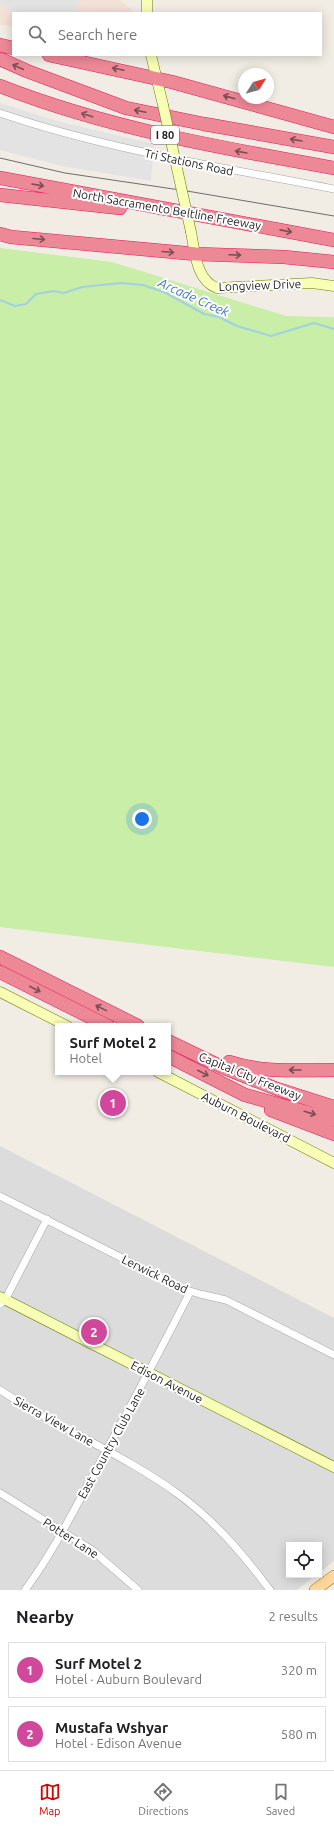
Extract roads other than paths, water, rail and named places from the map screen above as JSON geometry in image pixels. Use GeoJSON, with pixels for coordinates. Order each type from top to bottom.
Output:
{"type":"FeatureCollection","features":[{"type":"Feature","properties":{"kind":"highway"},"geometry":{"type":"LineString","coordinates":[[0,45],[12,48]]}},
{"type":"Feature","properties":{"kind":"highway"},"geometry":{"type":"LineString","coordinates":[[54,56],[156,78],[334,127]]}},
{"type":"Feature","properties":{"kind":"highway"},"geometry":{"type":"LineString","coordinates":[[0,58],[27,71],[126,108],[204,124],[334,147]]}},
{"type":"Feature","properties":{"kind":"highway","name":"I 80"},"geometry":{"type":"LineString","coordinates":[[0,86],[96,118],[200,144],[334,168]]}},
{"type":"Feature","properties":{"kind":"highway","name":"North Sacramento Beltline Freeway"},"geometry":{"type":"LineString","coordinates":[[0,178],[334,240]]}},
{"type":"Feature","properties":{"kind":"highway"},"geometry":{"type":"LineString","coordinates":[[0,195],[133,210],[151,206]]}},
{"type":"Feature","properties":{"kind":"highway"},"geometry":{"type":"LineString","coordinates":[[0,234],[19,238],[196,254],[284,257],[334,262]]}},
{"type":"Feature","properties":{"kind":"highway"},"geometry":{"type":"LineString","coordinates":[[0,958],[132,1023]]}},
{"type":"Feature","properties":{"kind":"highway"},"geometry":{"type":"LineString","coordinates":[[0,972],[102,1023]]}},
{"type":"Feature","properties":{"kind":"highway"},"geometry":{"type":"LineString","coordinates":[[171,1040],[248,1068],[277,1070],[334,1070]]}},
{"type":"Feature","properties":{"kind":"highway","name":"Capital City Freeway"},"geometry":{"type":"LineString","coordinates":[[171,1041],[222,1068],[277,1089],[334,1106]]}},
{"type":"Feature","properties":{"kind":"highway","name":"Capital City Freeway"},"geometry":{"type":"LineString","coordinates":[[171,1058],[246,1095],[334,1120]]}},
{"type":"Feature","properties":{"kind":"highway"},"geometry":{"type":"LineString","coordinates":[[246,1095],[271,1110],[334,1134]]}},
{"type":"Feature","properties":{"kind":"main road"},"geometry":{"type":"LineString","coordinates":[[315,1590],[334,1576]]}},
{"type":"Feature","properties":{"kind":"street"},"geometry":{"type":"LineString","coordinates":[[147,0],[147,12]]}},
{"type":"Feature","properties":{"kind":"street","name":"Longview Drive"},"geometry":{"type":"LineString","coordinates":[[151,56],[203,279],[211,286],[217,288],[312,283],[334,286]]}},
{"type":"Feature","properties":{"kind":"street","name":"Tri Stations Road"},"geometry":{"type":"LineString","coordinates":[[0,113],[82,138],[237,172],[334,189]]}},
{"type":"Feature","properties":{"kind":"street"},"geometry":{"type":"LineString","coordinates":[[0,992],[61,1023]]}},
{"type":"Feature","properties":{"kind":"street","name":"Auburn Boulevard"},"geometry":{"type":"LineString","coordinates":[[164,1075],[334,1163]]}},
{"type":"Feature","properties":{"kind":"street","name":"Lerwick Road"},"geometry":{"type":"LineString","coordinates":[[0,1196],[190,1292],[226,1300],[334,1355]]}},
{"type":"Feature","properties":{"kind":"street"},"geometry":{"type":"LineString","coordinates":[[2,1300],[46,1219]]}},
{"type":"Feature","properties":{"kind":"street","name":"East Country Club Lane"},"geometry":{"type":"LineString","coordinates":[[25,1590],[62,1531],[149,1373],[190,1292]]}},
{"type":"Feature","properties":{"kind":"street","name":"Edison Avenue"},"geometry":{"type":"LineString","coordinates":[[2,1300],[334,1467]]}},
{"type":"Feature","properties":{"kind":"street","name":"Sierra View Lane"},"geometry":{"type":"LineString","coordinates":[[0,1390],[162,1482],[198,1510],[244,1555],[270,1590]]}},
{"type":"Feature","properties":{"kind":"street","name":"Potter Lane"},"geometry":{"type":"LineString","coordinates":[[0,1493],[97,1554],[138,1590]]}},
{"type":"Feature","properties":{"kind":"waterway","name":"Arcade Creek"},"geometry":{"type":"LineString","coordinates":[[0,300],[15,306],[26,304],[36,294],[54,291],[64,293],[82,287],[121,283],[143,285],[166,293],[204,314],[219,317],[237,326],[271,336],[314,323],[334,329]]}},
{"type":"Feature","properties":{"kind":"tram line"},"geometry":{"type":"LineString","coordinates":[[0,158],[65,173],[187,191],[334,216]]}},
{"type":"Feature","properties":{"kind":"place","name":"Surf Motel 2"},"geometry":{"type":"Point","coordinates":[113,1103]}},
{"type":"Feature","properties":{"kind":"place","name":"Mustafa Wshyar"},"geometry":{"type":"Point","coordinates":[94,1332]}}]}
